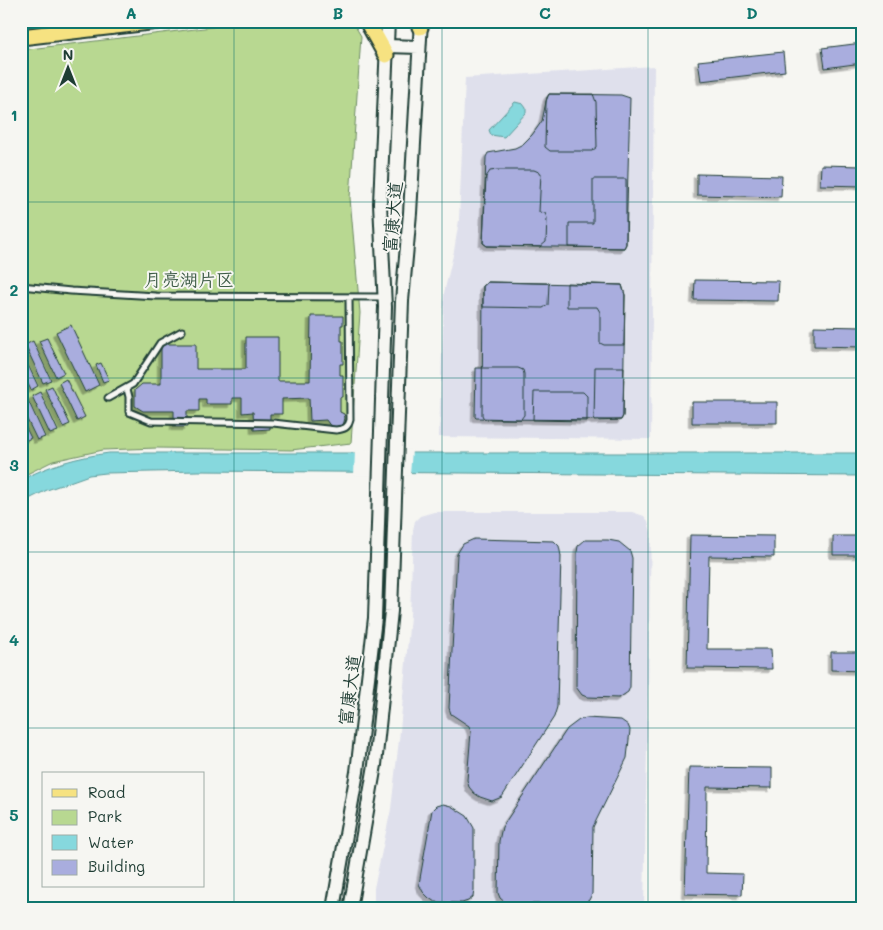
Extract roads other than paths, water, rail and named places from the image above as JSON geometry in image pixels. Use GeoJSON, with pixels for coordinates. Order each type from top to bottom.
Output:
{"type":"FeatureCollection","features":[{"type":"Feature","properties":{"kind":"main road"},"geometry":{"type":"LineString","coordinates":[[21,37],[158,21]]}},
{"type":"Feature","properties":{"kind":"main road"},"geometry":{"type":"LineString","coordinates":[[367,21],[386,50]]}},
{"type":"Feature","properties":{"kind":"street","name":"富康大道"},"geometry":{"type":"LineString","coordinates":[[334,909],[357,772],[375,618],[385,297],[380,202],[388,21]]}},
{"type":"Feature","properties":{"kind":"street","name":"富康大道"},"geometry":{"type":"LineString","coordinates":[[350,909],[375,765],[389,630],[402,301],[410,213],[421,23]]}},
{"type":"Feature","properties":{"kind":"street"},"geometry":{"type":"LineString","coordinates":[[386,50],[419,47]]}},
{"type":"Feature","properties":{"kind":"lane"},"geometry":{"type":"LineString","coordinates":[[21,286],[156,296],[385,297]]}},
{"type":"Feature","properties":{"kind":"lane"},"geometry":{"type":"LineString","coordinates":[[127,388],[129,412],[150,421],[273,423],[336,430],[343,429],[350,420],[349,297]]}},
{"type":"Feature","properties":{"kind":"lane"},"geometry":{"type":"LineString","coordinates":[[108,398],[127,388],[138,377],[160,343],[182,331]]}},
{"type":"Feature","properties":{"kind":"water"},"geometry":{"type":"Polygon","coordinates":[[[515,102],[523,104],[526,108],[526,113],[504,137],[491,135],[489,130],[515,102]]]}},
{"type":"Feature","properties":{"kind":"water"},"geometry":{"type":"Polygon","coordinates":[[[109,453],[862,453],[862,476],[198,471],[106,473],[89,475],[47,490],[21,503],[21,480],[64,462],[109,453]]]}},
{"type":"Feature","properties":{"kind":"park label","name":"月亮湖片区"},"geometry":{"type":"Point","coordinates":[189,279]}}]}
